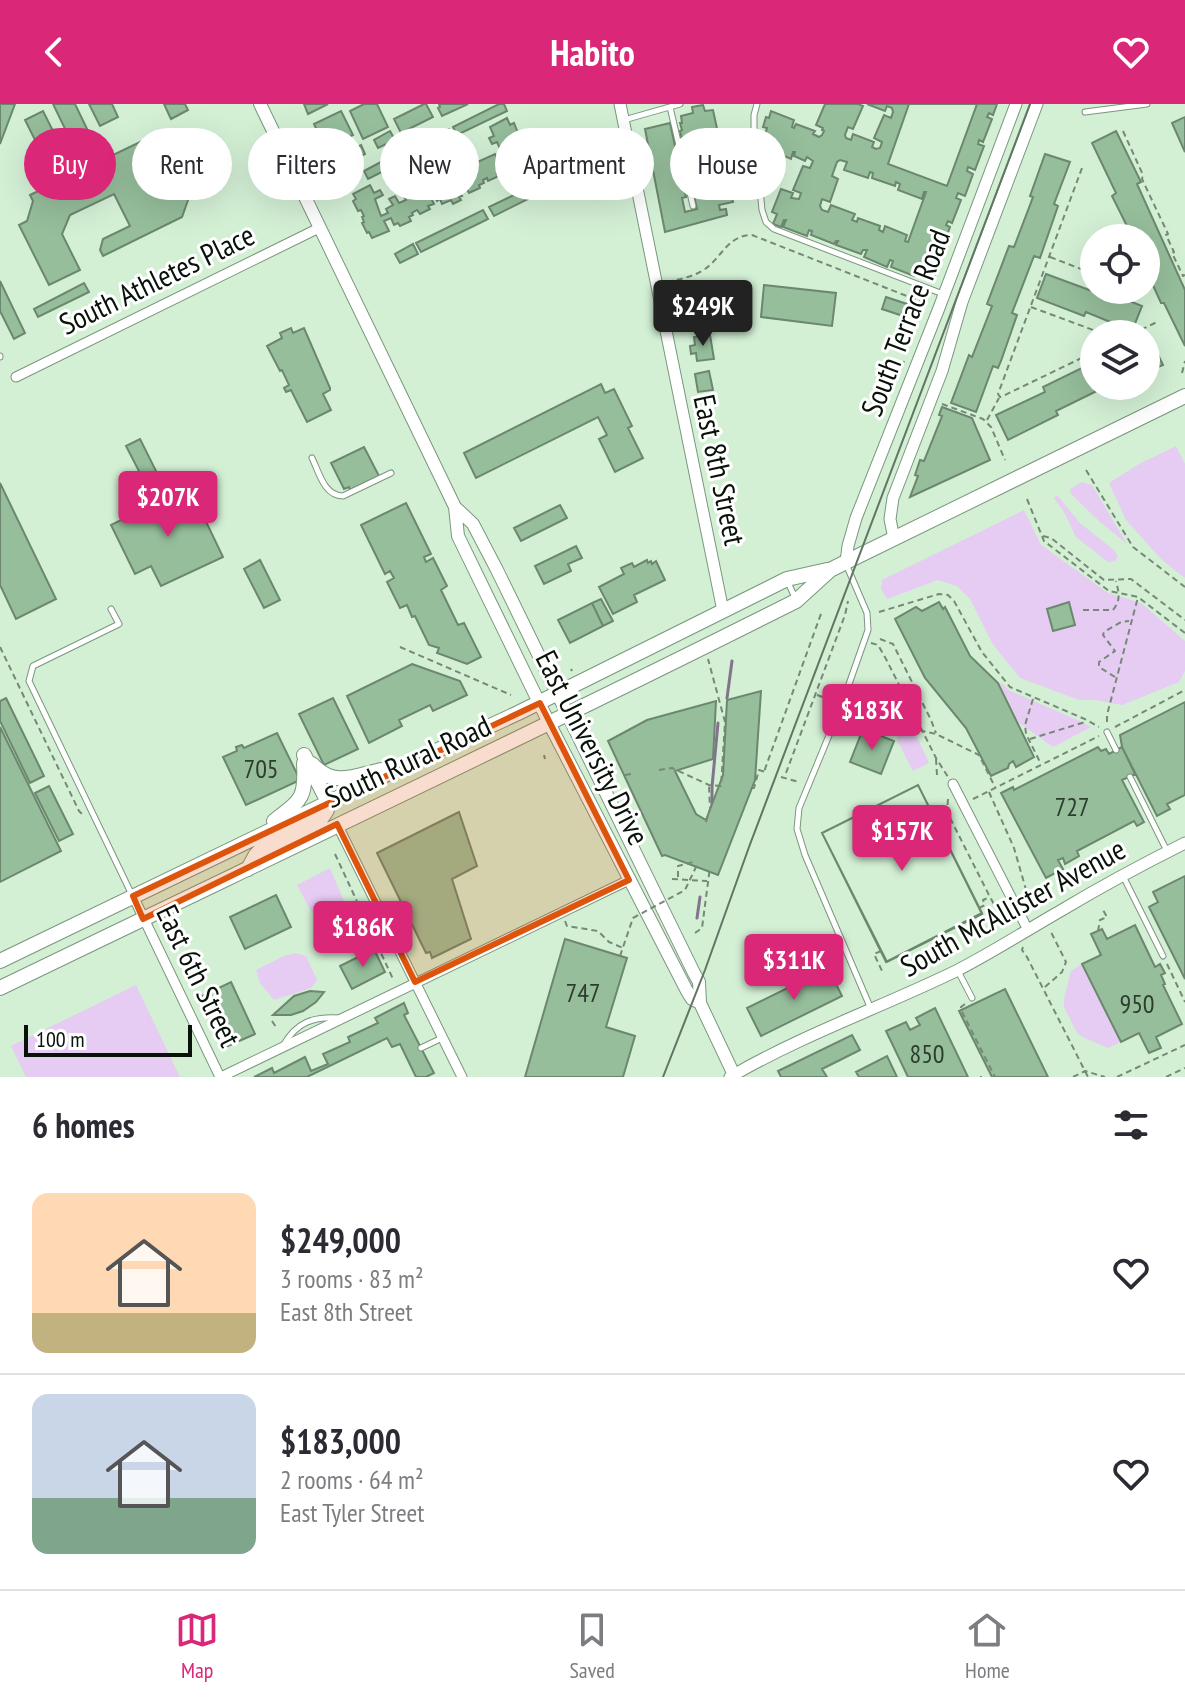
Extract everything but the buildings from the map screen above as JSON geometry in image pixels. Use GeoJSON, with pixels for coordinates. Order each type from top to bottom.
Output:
{"type":"FeatureCollection","features":[{"type":"Feature","properties":{"kind":"main road","name":"East University Drive"},"geometry":{"type":"LineString","coordinates":[[260,104],[455,507],[458,536],[549,723],[692,999],[700,1003]]}},
{"type":"Feature","properties":{"kind":"main road","name":"South Rural Road"},"geometry":{"type":"LineString","coordinates":[[0,961],[540,703],[787,579],[830,570],[1185,396]]}},
{"type":"Feature","properties":{"kind":"main road","name":"East University Drive"},"geometry":{"type":"LineString","coordinates":[[455,507],[473,524],[559,693],[699,982],[700,1003],[733,1076]]}},
{"type":"Feature","properties":{"kind":"main road","name":"South Rural Road"},"geometry":{"type":"LineString","coordinates":[[0,988],[796,601],[830,570]]}},
{"type":"Feature","properties":{"kind":"main road"},"geometry":{"type":"LineString","coordinates":[[304,755],[325,775],[337,779],[412,762]]}},
{"type":"Feature","properties":{"kind":"main road"},"geometry":{"type":"LineString","coordinates":[[247,869],[263,847],[321,819],[327,810],[328,802],[304,755]]}},
{"type":"Feature","properties":{"kind":"main road"},"geometry":{"type":"LineString","coordinates":[[257,836],[302,796],[304,755]]}},
{"type":"Feature","properties":{"kind":"street","name":"East 8th Street"},"geometry":{"type":"LineString","coordinates":[[620,104],[723,611]]}},
{"type":"Feature","properties":{"kind":"street","name":"South Terrace Road"},"geometry":{"type":"LineString","coordinates":[[846,562],[856,518],[1016,104]]}},
{"type":"Feature","properties":{"kind":"street","name":"South Terrace Road"},"geometry":{"type":"LineString","coordinates":[[894,539],[890,519],[893,498],[947,359],[962,302],[1037,104]]}},
{"type":"Feature","properties":{"kind":"street","name":"South Athletes Place"},"geometry":{"type":"LineString","coordinates":[[16,377],[319,228]]}},
{"type":"Feature","properties":{"kind":"street"},"geometry":{"type":"LineString","coordinates":[[953,784],[1028,930]]}},
{"type":"Feature","properties":{"kind":"street"},"geometry":{"type":"LineString","coordinates":[[337,824],[462,1077]]}},
{"type":"Feature","properties":{"kind":"street","name":"South McAllister Avenue"},"geometry":{"type":"LineString","coordinates":[[733,1076],[827,1029],[958,970],[1185,843]]}},
{"type":"Feature","properties":{"kind":"street"},"geometry":{"type":"LineString","coordinates":[[221,1077],[629,880]]}},
{"type":"Feature","properties":{"kind":"street","name":"East 6th Street"},"geometry":{"type":"LineString","coordinates":[[133,896],[221,1077]]}},
{"type":"Feature","properties":{"kind":"lane"},"geometry":{"type":"LineString","coordinates":[[623,120],[680,104]]}},
{"type":"Feature","properties":{"kind":"lane"},"geometry":{"type":"LineString","coordinates":[[757,104],[754,127],[761,203],[766,222],[774,229],[944,294]]}},
{"type":"Feature","properties":{"kind":"lane"},"geometry":{"type":"LineString","coordinates":[[1085,112],[1147,104]]}},
{"type":"Feature","properties":{"kind":"lane"},"geometry":{"type":"LineString","coordinates":[[670,107],[693,206]]}},
{"type":"Feature","properties":{"kind":"lane"},"geometry":{"type":"LineString","coordinates":[[312,458],[328,491],[335,496],[343,496],[391,473]]}},
{"type":"Feature","properties":{"kind":"lane"},"geometry":{"type":"LineString","coordinates":[[846,562],[867,613],[866,641],[807,784],[797,829],[805,855],[871,1010]]}},
{"type":"Feature","properties":{"kind":"lane"},"geometry":{"type":"LineString","coordinates":[[787,579],[796,601]]}},
{"type":"Feature","properties":{"kind":"lane"},"geometry":{"type":"LineString","coordinates":[[111,609],[119,624],[33,666],[29,681],[133,896]]}},
{"type":"Feature","properties":{"kind":"lane"},"geometry":{"type":"LineString","coordinates":[[1107,732],[1116,750]]}},
{"type":"Feature","properties":{"kind":"lane"},"geometry":{"type":"LineString","coordinates":[[1130,777],[1167,852]]}},
{"type":"Feature","properties":{"kind":"lane"},"geometry":{"type":"LineString","coordinates":[[1123,875],[1163,956]]}},
{"type":"Feature","properties":{"kind":"lane"},"geometry":{"type":"LineString","coordinates":[[958,970],[972,998]]}},
{"type":"Feature","properties":{"kind":"lane"},"geometry":{"type":"LineString","coordinates":[[421,1048],[443,1038]]}},
{"type":"Feature","properties":{"kind":"path"},"geometry":{"type":"LineString","coordinates":[[1123,131],[1168,234],[1172,253],[1185,275]]}},
{"type":"Feature","properties":{"kind":"path"},"geometry":{"type":"LineString","coordinates":[[1000,397],[998,394],[1082,168]]}},
{"type":"Feature","properties":{"kind":"path"},"geometry":{"type":"LineString","coordinates":[[666,282],[691,277],[716,259],[736,238],[752,235],[939,308]]}},
{"type":"Feature","properties":{"kind":"path"},"geometry":{"type":"LineString","coordinates":[[1049,257],[1080,269]]}},
{"type":"Feature","properties":{"kind":"path"},"geometry":{"type":"LineString","coordinates":[[1031,307],[1080,325]]}},
{"type":"Feature","properties":{"kind":"path"},"geometry":{"type":"LineString","coordinates":[[987,422],[1000,397],[1080,359]]}},
{"type":"Feature","properties":{"kind":"path"},"geometry":{"type":"LineString","coordinates":[[902,366],[904,361]]}},
{"type":"Feature","properties":{"kind":"path"},"geometry":{"type":"LineString","coordinates":[[1182,373],[1185,361]]}},
{"type":"Feature","properties":{"kind":"path"},"geometry":{"type":"LineString","coordinates":[[940,404],[987,422],[1005,460]]}},
{"type":"Feature","properties":{"kind":"path"},"geometry":{"type":"LineString","coordinates":[[1086,470],[1133,547],[1185,587]]}},
{"type":"Feature","properties":{"kind":"path"},"geometry":{"type":"LineString","coordinates":[[1027,499],[1044,541],[1109,591],[1138,597],[1185,633]]}},
{"type":"Feature","properties":{"kind":"path"},"geometry":{"type":"LineString","coordinates":[[1043,536],[1051,538],[1104,580],[1131,579],[1185,620]]}},
{"type":"Feature","properties":{"kind":"path"},"geometry":{"type":"LineString","coordinates":[[1083,610],[1113,610],[1118,604],[1119,594],[1116,580]]}},
{"type":"Feature","properties":{"kind":"path"},"geometry":{"type":"LineString","coordinates":[[879,612],[939,594],[948,595],[982,652],[1010,687],[1087,720],[1107,732]]}},
{"type":"Feature","properties":{"kind":"path"},"geometry":{"type":"LineString","coordinates":[[1107,732],[1107,715],[1138,597]]}},
{"type":"Feature","properties":{"kind":"path"},"geometry":{"type":"LineString","coordinates":[[786,773],[848,601]]}},
{"type":"Feature","properties":{"kind":"path"},"geometry":{"type":"LineString","coordinates":[[752,788],[759,770],[766,772],[822,611]]}},
{"type":"Feature","properties":{"kind":"path"},"geometry":{"type":"LineString","coordinates":[[1122,654],[1115,651],[1103,635],[1121,622],[1130,621]]}},
{"type":"Feature","properties":{"kind":"path"},"geometry":{"type":"LineString","coordinates":[[880,639],[893,644],[936,734]]}},
{"type":"Feature","properties":{"kind":"path"},"geometry":{"type":"LineString","coordinates":[[866,641],[878,645],[936,758],[953,784]]}},
{"type":"Feature","properties":{"kind":"path"},"geometry":{"type":"LineString","coordinates":[[0,647],[79,811],[88,821]]}},
{"type":"Feature","properties":{"kind":"path"},"geometry":{"type":"LineString","coordinates":[[400,647],[511,695]]}},
{"type":"Feature","properties":{"kind":"path"},"geometry":{"type":"LineString","coordinates":[[1115,651],[1099,662],[1099,667],[1116,677]]}},
{"type":"Feature","properties":{"kind":"path"},"geometry":{"type":"LineString","coordinates":[[659,770],[672,768],[709,785],[721,786],[725,722],[708,659]]}},
{"type":"Feature","properties":{"kind":"path"},"geometry":{"type":"LineString","coordinates":[[973,799],[1185,690]]}},
{"type":"Feature","properties":{"kind":"path"},"geometry":{"type":"LineString","coordinates":[[816,695],[831,700]]}},
{"type":"Feature","properties":{"kind":"path"},"geometry":{"type":"LineString","coordinates":[[1033,697],[1025,725],[1041,765]]}},
{"type":"Feature","properties":{"kind":"path"},"geometry":{"type":"LineString","coordinates":[[853,709],[900,726],[936,734],[979,755],[995,788]]}},
{"type":"Feature","properties":{"kind":"path"},"geometry":{"type":"LineString","coordinates":[[1029,739],[1087,720]]}},
{"type":"Feature","properties":{"kind":"path"},"geometry":{"type":"LineString","coordinates":[[936,758],[937,775]]}},
{"type":"Feature","properties":{"kind":"path"},"geometry":{"type":"LineString","coordinates":[[625,775],[631,774]]}},
{"type":"Feature","properties":{"kind":"path"},"geometry":{"type":"LineString","coordinates":[[781,777],[799,782]]}},
{"type":"Feature","properties":{"kind":"path"},"geometry":{"type":"LineString","coordinates":[[706,822],[710,809],[709,785]]}},
{"type":"Feature","properties":{"kind":"path"},"geometry":{"type":"LineString","coordinates":[[989,791],[1014,848],[1031,907]]}},
{"type":"Feature","properties":{"kind":"path"},"geometry":{"type":"LineString","coordinates":[[948,799],[947,812],[990,897],[1007,922]]}},
{"type":"Feature","properties":{"kind":"path"},"geometry":{"type":"LineString","coordinates":[[947,812],[955,808]]}},
{"type":"Feature","properties":{"kind":"path"},"geometry":{"type":"LineString","coordinates":[[335,854],[393,979]]}},
{"type":"Feature","properties":{"kind":"path"},"geometry":{"type":"LineString","coordinates":[[678,879],[678,866],[693,862]]}},
{"type":"Feature","properties":{"kind":"path"},"geometry":{"type":"LineString","coordinates":[[620,956],[633,918],[685,890],[696,867]]}},
{"type":"Feature","properties":{"kind":"path"},"geometry":{"type":"LineString","coordinates":[[695,933],[702,928],[710,867]]}},
{"type":"Feature","properties":{"kind":"path"},"geometry":{"type":"LineString","coordinates":[[672,879],[708,881]]}},
{"type":"Feature","properties":{"kind":"path"},"geometry":{"type":"LineString","coordinates":[[979,908],[985,905],[983,900],[990,897]]}},
{"type":"Feature","properties":{"kind":"path"},"geometry":{"type":"LineString","coordinates":[[1098,931],[1100,920],[1107,917],[1103,910]]}},
{"type":"Feature","properties":{"kind":"path"},"geometry":{"type":"LineString","coordinates":[[564,920],[567,926],[598,931],[609,942],[623,948]]}},
{"type":"Feature","properties":{"kind":"path"},"geometry":{"type":"LineString","coordinates":[[1043,988],[1062,972],[1066,962],[1051,932]]}},
{"type":"Feature","properties":{"kind":"path"},"geometry":{"type":"LineString","coordinates":[[171,945],[179,942]]}},
{"type":"Feature","properties":{"kind":"path"},"geometry":{"type":"LineString","coordinates":[[1022,950],[1088,1077]]}},
{"type":"Feature","properties":{"kind":"path"},"geometry":{"type":"LineString","coordinates":[[881,951],[874,954],[883,973]]}},
{"type":"Feature","properties":{"kind":"path"},"geometry":{"type":"LineString","coordinates":[[1163,956],[1185,1002]]}},
{"type":"Feature","properties":{"kind":"path"},"geometry":{"type":"LineString","coordinates":[[972,998],[961,1010],[995,1077]]}},
{"type":"Feature","properties":{"kind":"path"},"geometry":{"type":"LineString","coordinates":[[272,1021],[276,1027]]}},
{"type":"Feature","properties":{"kind":"path"},"geometry":{"type":"LineString","coordinates":[[1117,1077],[1185,1045]]}},
{"type":"Feature","properties":{"kind":"path"},"geometry":{"type":"LineString","coordinates":[[1166,1077],[1185,1068]]}},
{"type":"Feature","properties":{"kind":"path"},"geometry":{"type":"LineString","coordinates":[[1073,1077],[1085,1071],[1105,1077]]}},
{"type":"Feature","properties":{"kind":"highlighted area"},"geometry":{"type":"Polygon","coordinates":[[[540,703],[629,880],[415,982],[337,824],[143,919],[133,896],[540,703]]]}},
{"type":"Feature","properties":{"kind":"shaded area"},"geometry":{"type":"Polygon","coordinates":[[[1176,446],[1185,464],[1185,578],[1162,560],[1126,520],[1109,483],[1176,446]]]}},
{"type":"Feature","properties":{"kind":"shaded area"},"geometry":{"type":"Polygon","coordinates":[[[1082,482],[1092,485],[1127,544],[1071,494],[1070,489],[1082,482]]]}},
{"type":"Feature","properties":{"kind":"shaded area"},"geometry":{"type":"Polygon","coordinates":[[[1057,495],[1080,523],[1115,551],[1118,557],[1115,561],[1108,562],[1076,537],[1054,498],[1057,495]]]}},
{"type":"Feature","properties":{"kind":"shaded area"},"geometry":{"type":"Polygon","coordinates":[[[1024,510],[1041,545],[1108,593],[1141,603],[1185,641],[1185,671],[1179,682],[1122,705],[1079,700],[1020,678],[992,643],[970,599],[957,586],[938,580],[887,599],[881,589],[882,580],[1024,510]]]}},
{"type":"Feature","properties":{"kind":"shaded area"},"geometry":{"type":"Polygon","coordinates":[[[1002,683],[1010,691],[1091,727],[1053,747],[1019,723],[1002,683]]]}},
{"type":"Feature","properties":{"kind":"shaded area"},"geometry":{"type":"Polygon","coordinates":[[[897,730],[917,737],[929,763],[913,771],[897,740],[897,730]]]}},
{"type":"Feature","properties":{"kind":"shaded area"},"geometry":{"type":"Polygon","coordinates":[[[330,868],[358,934],[335,946],[297,885],[330,868]]]}},
{"type":"Feature","properties":{"kind":"shaded area"},"geometry":{"type":"Polygon","coordinates":[[[295,953],[306,956],[317,980],[311,988],[274,1000],[260,983],[256,970],[295,953]]]}},
{"type":"Feature","properties":{"kind":"shaded area"},"geometry":{"type":"Polygon","coordinates":[[[1082,964],[1121,1042],[1108,1048],[1077,1033],[1064,1007],[1071,971],[1082,964]]]}},
{"type":"Feature","properties":{"kind":"shaded area"},"geometry":{"type":"Polygon","coordinates":[[[136,985],[180,1077],[26,1077],[11,1046],[136,985]]]}},
{"type":"Feature","properties":{"kind":"waterway"},"geometry":{"type":"LineString","coordinates":[[727,698],[732,661]]}},
{"type":"Feature","properties":{"kind":"waterway"},"geometry":{"type":"LineString","coordinates":[[712,807],[718,723]]}},
{"type":"Feature","properties":{"kind":"waterway"},"geometry":{"type":"LineString","coordinates":[[697,918],[700,897]]}},
{"type":"Feature","properties":{"kind":"tram line"},"geometry":{"type":"LineString","coordinates":[[663,1077],[1030,104]]}}]}
